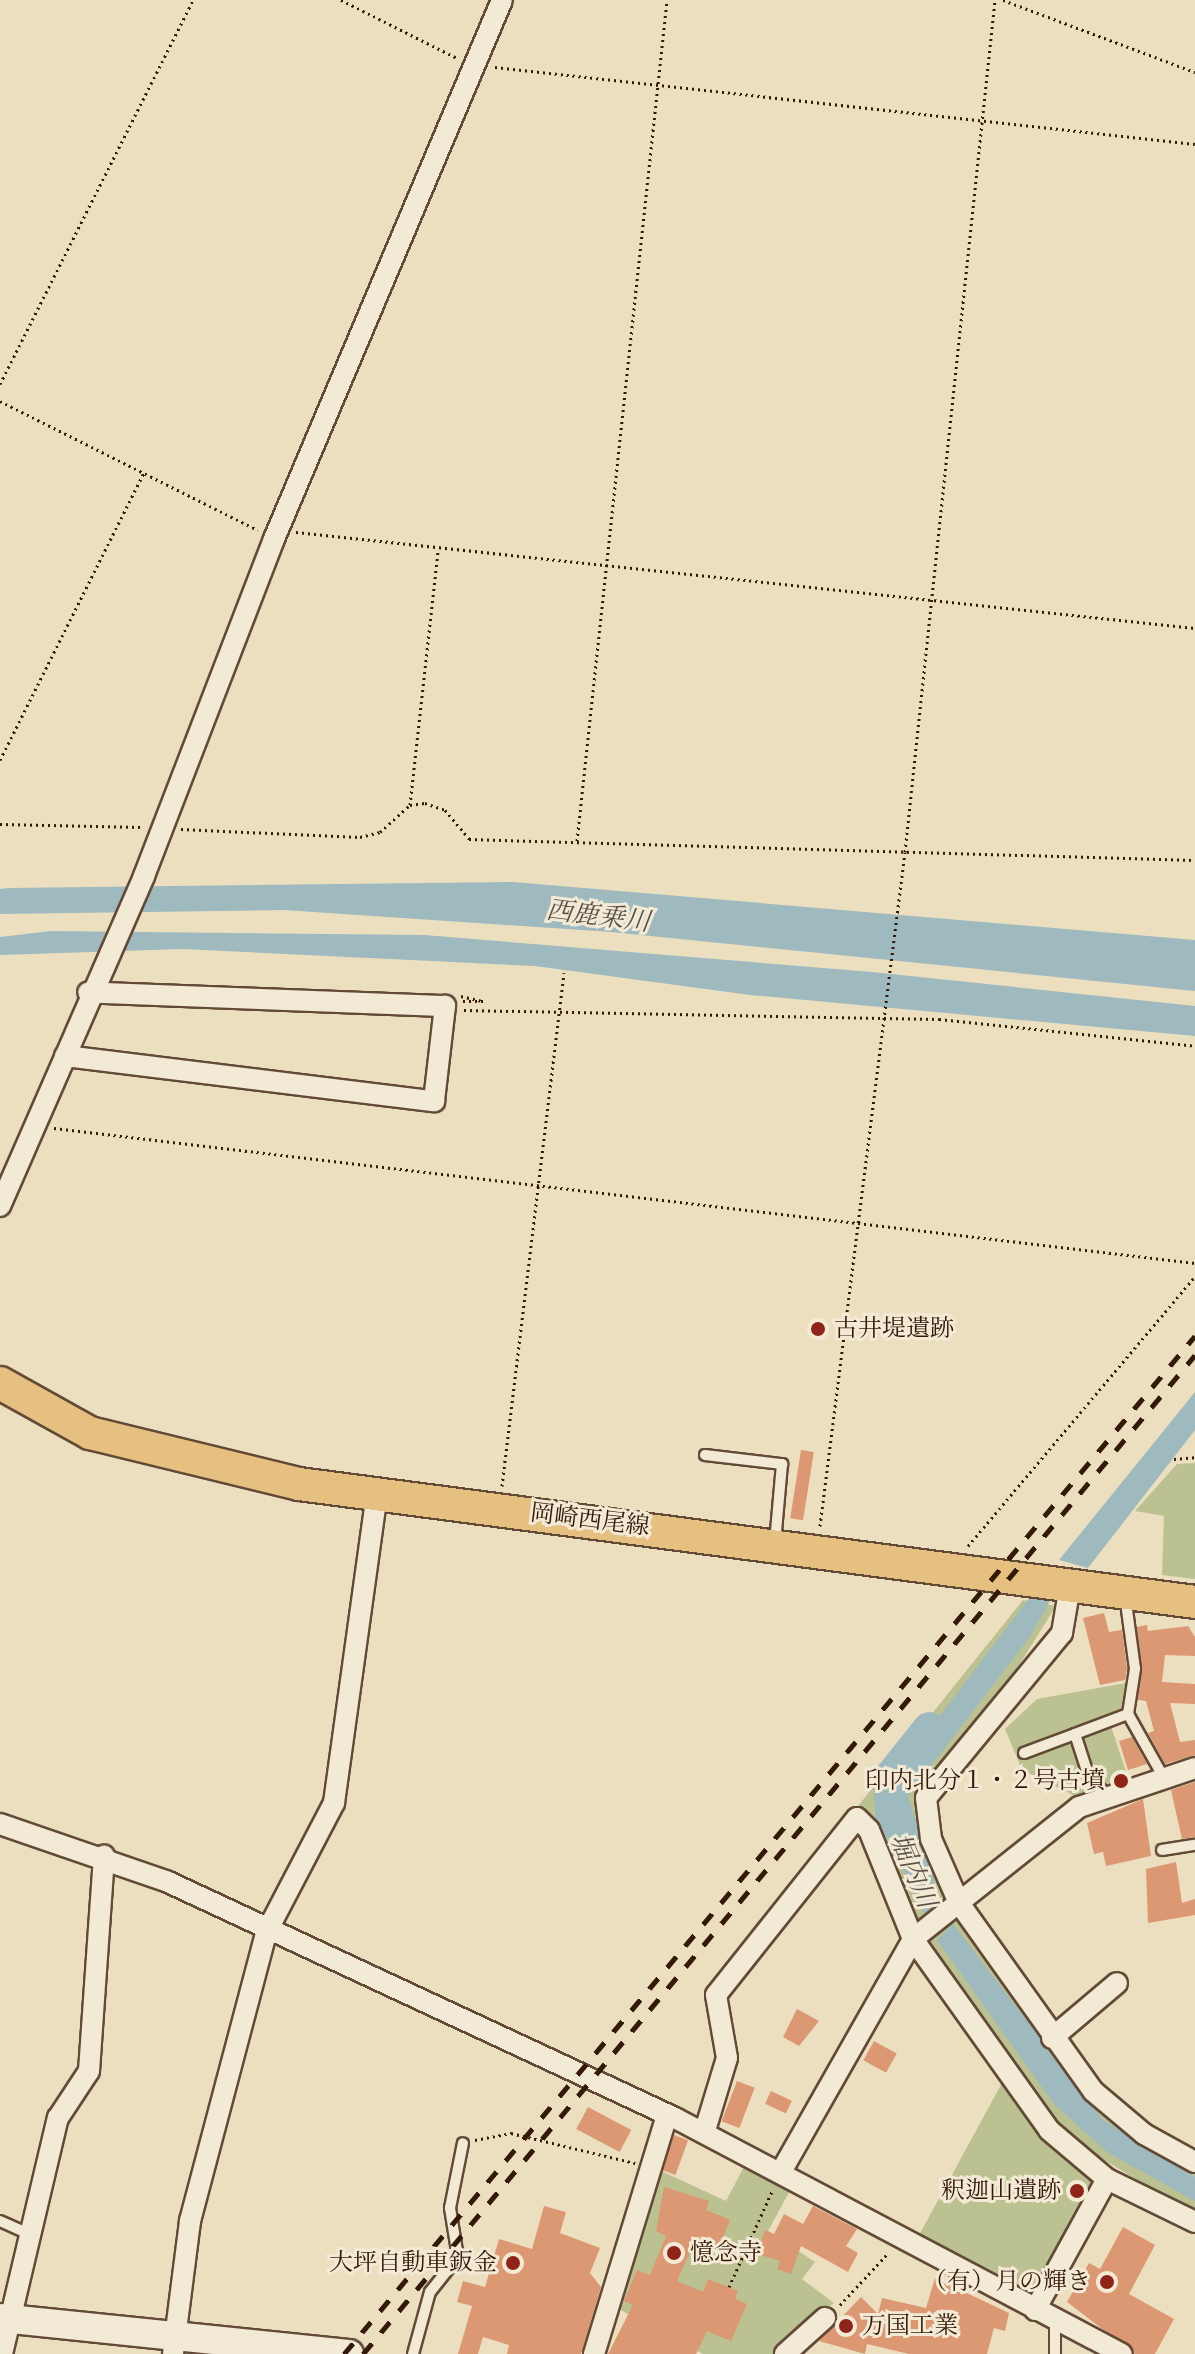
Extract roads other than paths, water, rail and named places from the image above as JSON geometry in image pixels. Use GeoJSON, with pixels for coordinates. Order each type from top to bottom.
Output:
{"type":"FeatureCollection","features":[{"type":"Feature","properties":{"kind":"main road","name":"岡崎西尾線"},"geometry":{"type":"LineString","coordinates":[[0,1383],[90,1433],[299,1484],[817,1549],[948,1570],[1195,1602]]}},
{"type":"Feature","properties":{"kind":"main road"},"geometry":{"type":"LineString","coordinates":[[2,2319],[174,2344],[349,2354]]}},
{"type":"Feature","properties":{"kind":"street"},"geometry":{"type":"LineString","coordinates":[[0,1206],[65,1056],[88,992],[144,876],[160,828],[277,534],[472,65],[502,0]]}},
{"type":"Feature","properties":{"kind":"street"},"geometry":{"type":"LineString","coordinates":[[65,1056],[434,1101],[452,1008],[88,992]]}},
{"type":"Feature","properties":{"kind":"street"},"geometry":{"type":"LineString","coordinates":[[174,2344],[190,2221],[266,1933],[334,1803],[377,1492]]}},
{"type":"Feature","properties":{"kind":"street"},"geometry":{"type":"LineString","coordinates":[[1055,1584],[1062,1633],[926,1798],[931,1839],[959,1903],[1052,2038],[1093,2091],[1144,2134],[1195,2162]]}},
{"type":"Feature","properties":{"kind":"street"},"geometry":{"type":"LineString","coordinates":[[782,2170],[913,1939],[1079,1807],[1110,1800],[1195,1768]]}},
{"type":"Feature","properties":{"kind":"street"},"geometry":{"type":"LineString","coordinates":[[706,2127],[727,2058],[716,1995],[857,1818],[869,1830],[913,1939],[1010,2082],[1049,2130],[1107,2179],[1195,2222]]}},
{"type":"Feature","properties":{"kind":"street"},"geometry":{"type":"LineString","coordinates":[[0,1824],[104,1856],[667,2115],[782,2170],[1035,2310],[1122,2354]]}},
{"type":"Feature","properties":{"kind":"street"},"geometry":{"type":"LineString","coordinates":[[2,2354],[2,2319],[31,2235],[58,2118],[89,2071],[104,1856]]}},
{"type":"Feature","properties":{"kind":"street"},"geometry":{"type":"LineString","coordinates":[[1052,2038],[1117,1983]]}},
{"type":"Feature","properties":{"kind":"street"},"geometry":{"type":"LineString","coordinates":[[594,2354],[667,2115]]}},
{"type":"Feature","properties":{"kind":"street"},"geometry":{"type":"LineString","coordinates":[[1035,2310],[1107,2179]]}},
{"type":"Feature","properties":{"kind":"street"},"geometry":{"type":"LineString","coordinates":[[785,2354],[825,2318]]}},
{"type":"Feature","properties":{"kind":"lane"},"geometry":{"type":"LineString","coordinates":[[705,1455],[782,1464],[775,1544]]}},
{"type":"Feature","properties":{"kind":"lane"},"geometry":{"type":"LineString","coordinates":[[1126,1593],[1135,1669],[1128,1714],[1165,1780]]}},
{"type":"Feature","properties":{"kind":"lane"},"geometry":{"type":"LineString","coordinates":[[1024,1753],[1128,1714]]}},
{"type":"Feature","properties":{"kind":"lane"},"geometry":{"type":"LineString","coordinates":[[1075,1734],[1088,1774],[1110,1800]]}},
{"type":"Feature","properties":{"kind":"lane"},"geometry":{"type":"LineString","coordinates":[[1162,1850],[1195,1845]]}},
{"type":"Feature","properties":{"kind":"lane"},"geometry":{"type":"LineString","coordinates":[[413,2354],[430,2292],[458,2257],[450,2208],[463,2143]]}},
{"type":"Feature","properties":{"kind":"lane"},"geometry":{"type":"LineString","coordinates":[[0,2221],[31,2235]]}},
{"type":"Feature","properties":{"kind":"lane"},"geometry":{"type":"LineString","coordinates":[[1055,2320],[1055,2354]]}},
{"type":"Feature","properties":{"kind":"water","name":"西鹿乗川"},"geometry":{"type":"Polygon","coordinates":[[[513,882],[1195,940],[1195,991],[611,932],[284,910],[0,914],[0,889],[9,888],[513,882]]]}},
{"type":"Feature","properties":{"kind":"water"},"geometry":{"type":"Polygon","coordinates":[[[51,931],[424,935],[872,972],[1195,1006],[1195,1036],[750,995],[535,966],[182,949],[0,955],[0,937],[51,931]]]}},
{"type":"Feature","properties":{"kind":"water"},"geometry":{"type":"Polygon","coordinates":[[[1195,1392],[1195,1430],[1088,1568],[1059,1560],[1195,1392]]]}},
{"type":"Feature","properties":{"kind":"water"},"geometry":{"type":"Polygon","coordinates":[[[1030,1597],[1050,1601],[1029,1638],[908,1796],[942,1906],[927,1918],[890,1844],[884,1790],[1030,1597]]]}},
{"type":"Feature","properties":{"kind":"water"},"geometry":{"type":"Polygon","coordinates":[[[953,1924],[1103,2120],[1195,2177],[1195,2201],[1107,2152],[1054,2104],[937,1940],[953,1924]]]}},
{"type":"Feature","properties":{"kind":"waterway","name":"堀内川"},"geometry":{"type":"LineString","coordinates":[[892,1823],[889,1778],[929,1728]]}},
{"type":"Feature","properties":{"kind":"railway"},"geometry":{"type":"LineString","coordinates":[[344,2354],[1195,1336]]}},
{"type":"Feature","properties":{"kind":"railway"},"geometry":{"type":"LineString","coordinates":[[363,2354],[1195,1355]]}},
{"type":"Feature","properties":{"kind":"place","name":"古井堤遺跡"},"geometry":{"type":"Point","coordinates":[818,1329]}},
{"type":"Feature","properties":{"kind":"place","name":"印内北分１・２号古墳"},"geometry":{"type":"Point","coordinates":[1121,1781]}},
{"type":"Feature","properties":{"kind":"place","name":"釈迦山遺跡"},"geometry":{"type":"Point","coordinates":[1077,2191]}},
{"type":"Feature","properties":{"kind":"place","name":"憶念寺"},"geometry":{"type":"Point","coordinates":[674,2253]}},
{"type":"Feature","properties":{"kind":"place","name":"大坪自動車鈑金"},"geometry":{"type":"Point","coordinates":[513,2263]}},
{"type":"Feature","properties":{"kind":"place","name":"（有）月の輝き"},"geometry":{"type":"Point","coordinates":[1107,2282]}},
{"type":"Feature","properties":{"kind":"place","name":"万国工業"},"geometry":{"type":"Point","coordinates":[846,2326]}}]}
